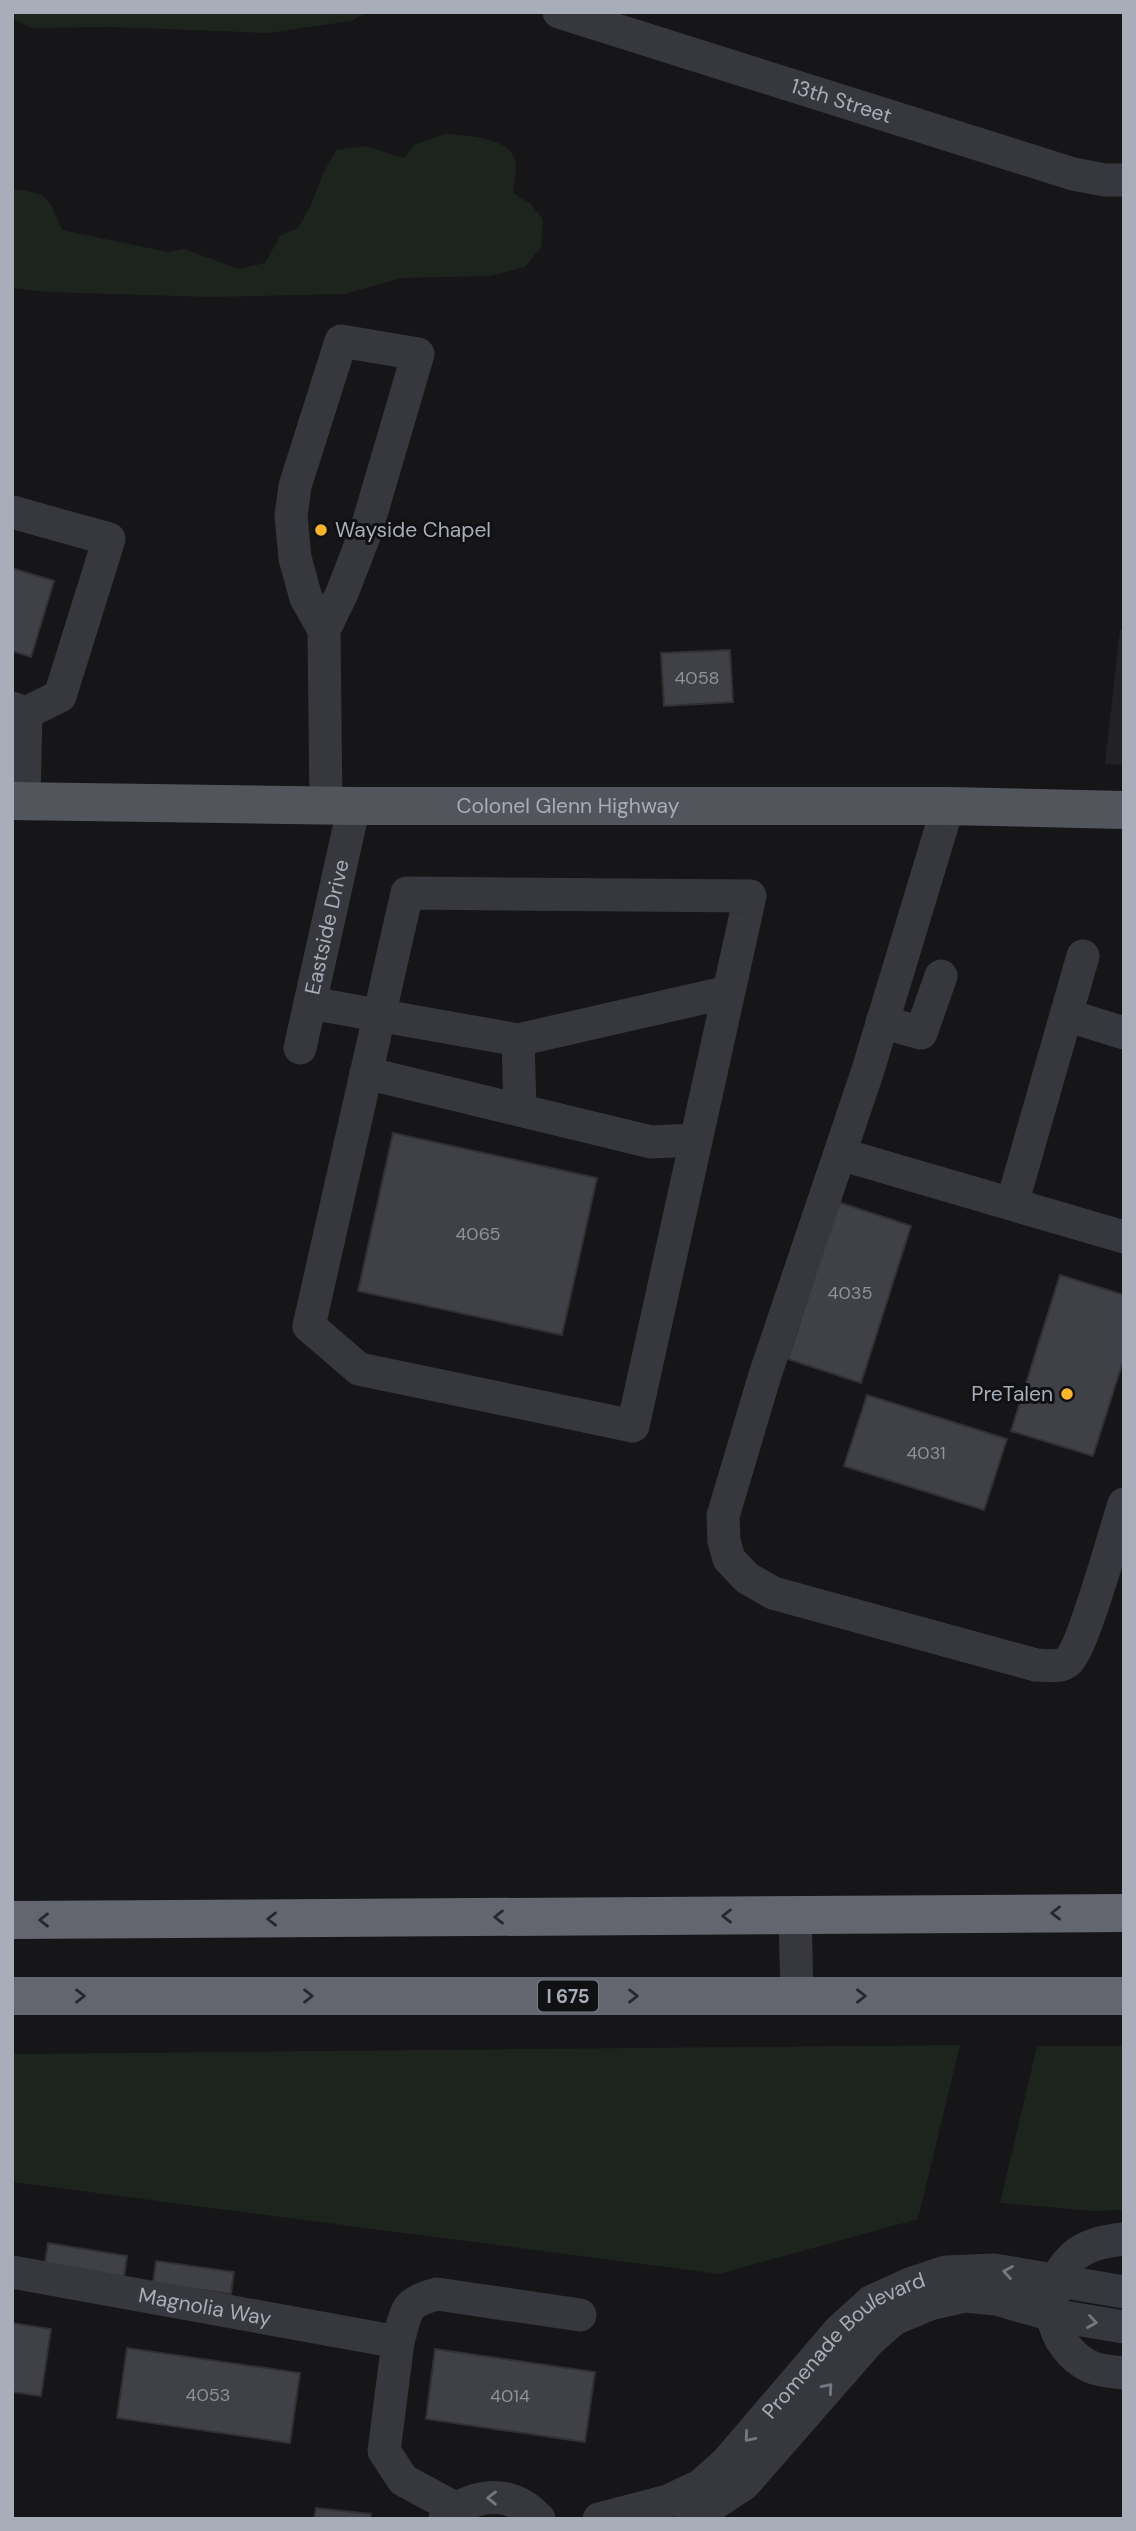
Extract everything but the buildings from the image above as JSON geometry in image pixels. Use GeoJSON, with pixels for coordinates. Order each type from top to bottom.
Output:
{"type":"FeatureCollection","features":[{"type":"Feature","properties":{"kind":"highway"},"geometry":{"type":"LineString","coordinates":[[12,1920],[1124,1913]]}},
{"type":"Feature","properties":{"kind":"highway","name":"I 675"},"geometry":{"type":"LineString","coordinates":[[12,1996],[1124,1996]]}},
{"type":"Feature","properties":{"kind":"main road","name":"Colonel Glenn Highway"},"geometry":{"type":"LineString","coordinates":[[18,801],[340,806],[948,806],[1124,810]]}},
{"type":"Feature","properties":{"kind":"street","name":"13th Street"},"geometry":{"type":"LineString","coordinates":[[559,12],[1073,174],[1105,180],[1124,180]]}},
{"type":"Feature","properties":{"kind":"street"},"geometry":{"type":"LineString","coordinates":[[341,341],[418,354],[366,531],[342,593],[324,630],[306,597],[295,558],[291,516],[295,486],[341,341]]}},
{"type":"Feature","properties":{"kind":"street"},"geometry":{"type":"LineString","coordinates":[[12,512],[109,540],[60,696],[19,710],[18,801]]}},
{"type":"Feature","properties":{"kind":"street","name":"Eastside Drive"},"geometry":{"type":"LineString","coordinates":[[300,1048],[310,1003],[340,806],[324,630]]}},
{"type":"Feature","properties":{"kind":"street"},"geometry":{"type":"LineString","coordinates":[[948,806],[840,1154],[765,1375],[723,1516],[724,1541],[729,1559],[747,1578],[773,1593],[1036,1665],[1063,1665],[1070,1660],[1082,1638],[1124,1504]]}},
{"type":"Feature","properties":{"kind":"street"},"geometry":{"type":"LineString","coordinates":[[407,893],[750,896],[728,992],[633,1426],[359,1369],[309,1326],[407,893]]}},
{"type":"Feature","properties":{"kind":"street"},"geometry":{"type":"LineString","coordinates":[[1012,1204],[1083,956]]}},
{"type":"Feature","properties":{"kind":"street"},"geometry":{"type":"LineString","coordinates":[[882,1022],[921,1034],[941,976]]}},
{"type":"Feature","properties":{"kind":"street"},"geometry":{"type":"LineString","coordinates":[[310,1003],[518,1040],[728,992]]}},
{"type":"Feature","properties":{"kind":"street"},"geometry":{"type":"LineString","coordinates":[[1066,1015],[1124,1033]]}},
{"type":"Feature","properties":{"kind":"street"},"geometry":{"type":"LineString","coordinates":[[518,1040],[520,1110]]}},
{"type":"Feature","properties":{"kind":"street"},"geometry":{"type":"LineString","coordinates":[[366,1073],[651,1142],[696,1140]]}},
{"type":"Feature","properties":{"kind":"street"},"geometry":{"type":"LineString","coordinates":[[840,1154],[1124,1237]]}},
{"type":"Feature","properties":{"kind":"street"},"geometry":{"type":"LineString","coordinates":[[795,1915],[797,1996]]}},
{"type":"Feature","properties":{"kind":"street"},"geometry":{"type":"LineString","coordinates":[[1124,2239],[1093,2244],[1072,2258],[1057,2280],[1051,2302],[1059,2337],[1069,2352],[1092,2368],[1124,2373]]}},
{"type":"Feature","properties":{"kind":"street","name":"Promenade Boulevard"},"geometry":{"type":"LineString","coordinates":[[599,2519],[668,2501],[700,2486],[727,2462],[839,2331],[872,2301],[910,2284],[946,2272],[994,2270],[1124,2292]]}},
{"type":"Feature","properties":{"kind":"street","name":"Magnolia Way"},"geometry":{"type":"LineString","coordinates":[[12,2272],[398,2342]]}},
{"type":"Feature","properties":{"kind":"street"},"geometry":{"type":"LineString","coordinates":[[539,2519],[521,2504],[500,2497],[477,2498],[450,2513],[403,2480],[384,2451],[398,2342],[408,2309],[416,2300],[437,2294],[580,2315]]}},
{"type":"Feature","properties":{"kind":"street","name":"Promenade Boulevard"},"geometry":{"type":"LineString","coordinates":[[691,2519],[744,2484],[870,2340],[894,2319],[929,2304],[965,2296],[996,2299],[1052,2315],[1124,2327]]}},
{"type":"Feature","properties":{"kind":"shaded area"},"geometry":{"type":"Polygon","coordinates":[[[12,12],[368,12],[351,21],[268,33],[112,27],[31,28],[12,18],[12,12]]]}},
{"type":"Feature","properties":{"kind":"shaded area"},"geometry":{"type":"Polygon","coordinates":[[[445,134],[485,139],[504,146],[511,152],[516,164],[513,193],[531,204],[543,220],[541,247],[525,267],[490,276],[402,278],[344,294],[211,297],[47,292],[12,288],[12,192],[15,189],[36,193],[47,199],[62,230],[168,252],[184,249],[239,269],[265,263],[280,236],[298,228],[336,150],[365,146],[404,158],[414,145],[445,134]]]}},
{"type":"Feature","properties":{"kind":"shaded area"},"geometry":{"type":"Polygon","coordinates":[[[1120,630],[1124,630],[1124,765],[1105,764],[1120,630]]]}},
{"type":"Feature","properties":{"kind":"shaded area"},"geometry":{"type":"Polygon","coordinates":[[[960,2045],[918,2219],[719,2274],[12,2182],[12,2054],[960,2045]]]}},
{"type":"Feature","properties":{"kind":"shaded area"},"geometry":{"type":"Polygon","coordinates":[[[1037,2046],[1124,2046],[1124,2210],[1094,2211],[1000,2203],[1037,2046]]]}},
{"type":"Feature","properties":{"kind":"place","name":"Wayside Chapel"},"geometry":{"type":"Point","coordinates":[321,530]}},
{"type":"Feature","properties":{"kind":"place","name":"PreTalen"},"geometry":{"type":"Point","coordinates":[1067,1394]}}]}
